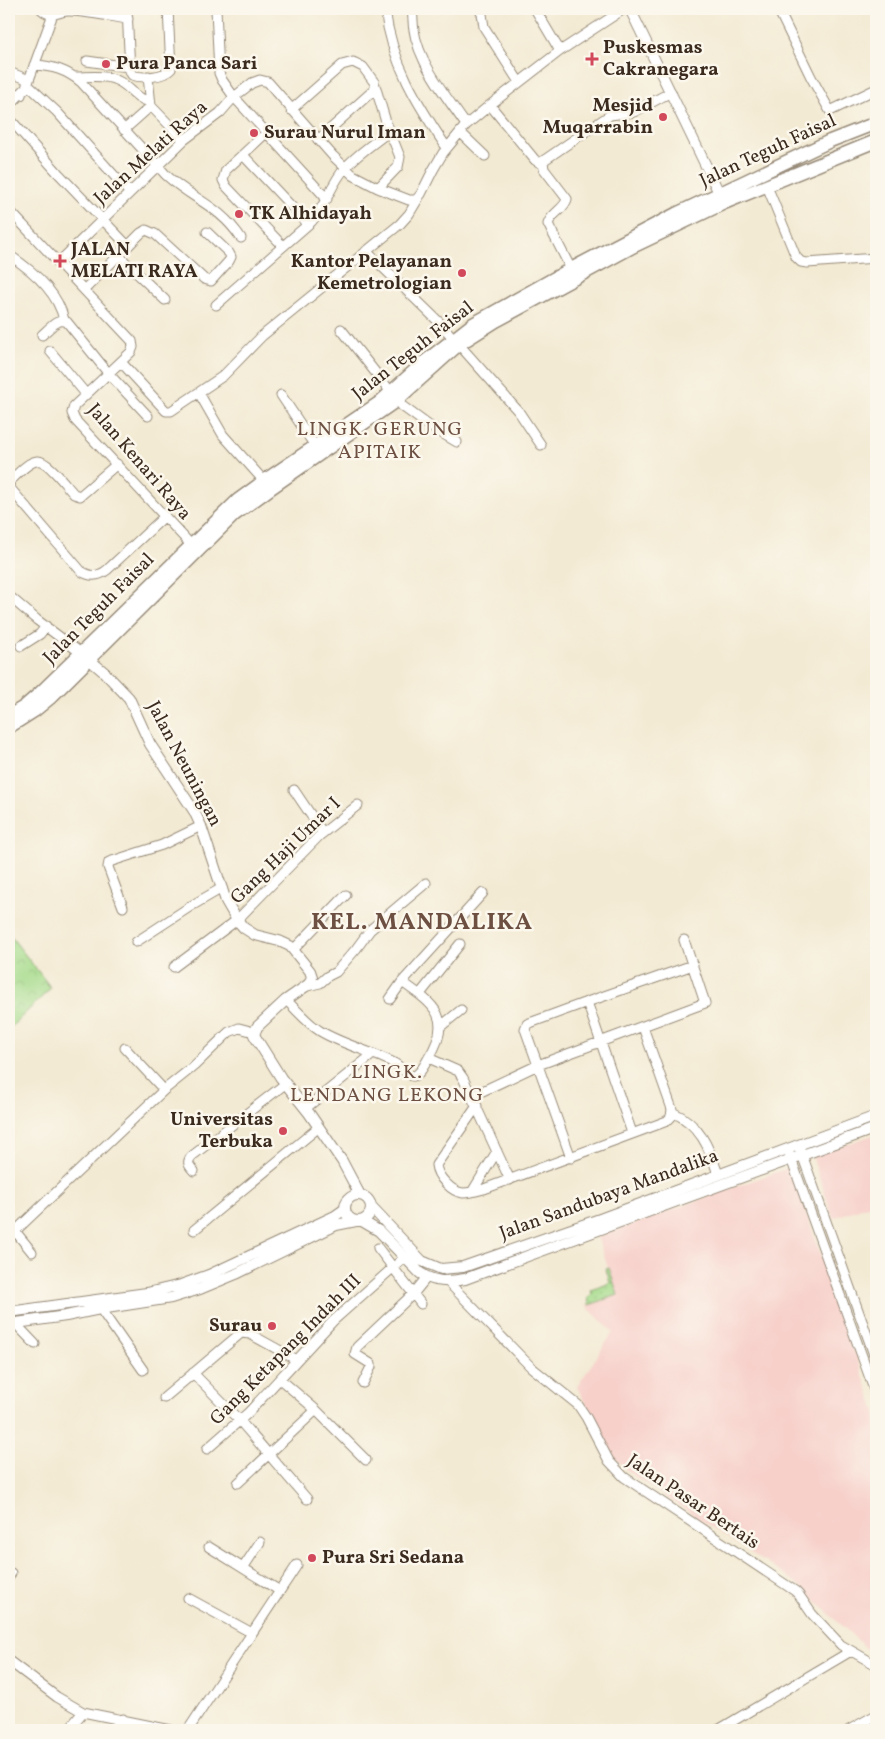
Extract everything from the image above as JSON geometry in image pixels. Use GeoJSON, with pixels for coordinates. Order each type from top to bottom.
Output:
{"type":"FeatureCollection","features":[{"type":"Feature","properties":{"kind":"highway","name":"Jalan Teguh Faisal"},"geometry":{"type":"LineString","coordinates":[[456,342],[722,199],[740,182],[830,141],[876,123]]}},
{"type":"Feature","properties":{"kind":"highway"},"geometry":{"type":"LineString","coordinates":[[830,141],[835,157]]}},
{"type":"Feature","properties":{"kind":"highway","name":"Jalan Teguh Faisal"},"geometry":{"type":"LineString","coordinates":[[194,548],[248,504],[394,397],[422,364],[456,342],[499,309],[676,214],[767,186],[876,141]]}},
{"type":"Feature","properties":{"kind":"highway","name":"Jalan Teguh Faisal"},"geometry":{"type":"LineString","coordinates":[[9,727],[34,711],[194,548],[238,500],[316,446],[394,397]]}},
{"type":"Feature","properties":{"kind":"highway","name":"Jalan Teguh Faisal"},"geometry":{"type":"LineString","coordinates":[[9,716],[32,701],[86,656]]}},
{"type":"Feature","properties":{"kind":"main road"},"geometry":{"type":"LineString","coordinates":[[630,9],[722,199]]}},
{"type":"Feature","properties":{"kind":"main road","name":"Jalan Neuningan"},"geometry":{"type":"LineString","coordinates":[[86,656],[104,672],[132,703],[146,736],[190,804],[201,826],[229,907],[236,920],[254,935],[284,943],[294,949]]}},
{"type":"Feature","properties":{"kind":"main road"},"geometry":{"type":"LineString","coordinates":[[294,949],[311,974],[311,982],[286,1000],[256,1028],[254,1032],[255,1038],[285,1084],[306,1108],[342,1161],[360,1195]]}},
{"type":"Feature","properties":{"kind":"main road","name":"Jalan Sandubaya Mandalika"},"geometry":{"type":"LineString","coordinates":[[371,1207],[417,1256],[435,1267],[448,1269],[463,1267],[505,1252],[601,1224],[718,1174],[876,1116]]}},
{"type":"Feature","properties":{"kind":"main road"},"geometry":{"type":"LineString","coordinates":[[12,1323],[171,1298],[200,1289],[263,1262],[336,1225],[359,1221],[367,1218],[370,1213],[370,1202],[366,1197],[355,1195],[346,1203],[345,1209],[351,1218],[359,1221],[379,1231],[405,1258],[427,1277],[448,1282],[465,1279],[509,1263],[601,1224],[876,1128]]}},
{"type":"Feature","properties":{"kind":"main road"},"geometry":{"type":"LineString","coordinates":[[9,1312],[146,1292],[192,1281],[335,1216],[345,1209]]}},
{"type":"Feature","properties":{"kind":"main road"},"geometry":{"type":"LineString","coordinates":[[505,1252],[509,1263]]}},
{"type":"Feature","properties":{"kind":"street"},"geometry":{"type":"LineString","coordinates":[[41,9],[57,15],[70,11],[128,20]]}},
{"type":"Feature","properties":{"kind":"street"},"geometry":{"type":"LineString","coordinates":[[128,9],[129,66],[131,74],[134,76],[165,74],[171,67],[168,9]]}},
{"type":"Feature","properties":{"kind":"street"},"geometry":{"type":"LineString","coordinates":[[216,9],[219,73],[222,80],[234,97],[326,199]]}},
{"type":"Feature","properties":{"kind":"street"},"geometry":{"type":"LineString","coordinates":[[385,9],[392,43],[407,85],[447,148]]}},
{"type":"Feature","properties":{"kind":"street"},"geometry":{"type":"LineString","coordinates":[[413,9],[416,38],[424,61],[466,125]]}},
{"type":"Feature","properties":{"kind":"street"},"geometry":{"type":"LineString","coordinates":[[479,9],[482,14],[484,27],[519,82]]}},
{"type":"Feature","properties":{"kind":"street"},"geometry":{"type":"LineString","coordinates":[[534,9],[560,51]]}},
{"type":"Feature","properties":{"kind":"street"},"geometry":{"type":"LineString","coordinates":[[121,362],[167,411],[176,409],[200,393],[223,376],[262,336],[400,224],[409,214],[447,148],[466,125],[560,51],[624,9]]}},
{"type":"Feature","properties":{"kind":"street"},"geometry":{"type":"LineString","coordinates":[[778,9],[811,78],[829,110],[833,110],[876,90]]}},
{"type":"Feature","properties":{"kind":"street"},"geometry":{"type":"LineString","coordinates":[[9,106],[21,95],[28,82],[53,14]]}},
{"type":"Feature","properties":{"kind":"street"},"geometry":{"type":"LineString","coordinates":[[87,61],[129,66]]}},
{"type":"Feature","properties":{"kind":"street"},"geometry":{"type":"LineString","coordinates":[[378,188],[396,169],[400,162],[400,154],[371,77],[363,67],[356,63],[347,63],[339,67],[290,110],[345,168],[359,180],[378,188],[409,200],[418,199]]}},
{"type":"Feature","properties":{"kind":"street"},"geometry":{"type":"LineString","coordinates":[[34,65],[54,67],[66,71],[75,77],[156,165],[180,187],[218,211],[241,238]]}},
{"type":"Feature","properties":{"kind":"street"},"geometry":{"type":"LineString","coordinates":[[9,72],[28,82],[129,192]]}},
{"type":"Feature","properties":{"kind":"street"},"geometry":{"type":"LineString","coordinates":[[124,130],[150,104],[148,76]]}},
{"type":"Feature","properties":{"kind":"street"},"geometry":{"type":"LineString","coordinates":[[75,77],[108,77],[120,82],[141,100],[150,104],[184,140]]}},
{"type":"Feature","properties":{"kind":"street","name":"Jalan Melati Raya"},"geometry":{"type":"LineString","coordinates":[[58,263],[156,165],[184,140],[220,113],[234,97],[257,81],[265,81],[271,86],[290,110]]}},
{"type":"Feature","properties":{"kind":"street"},"geometry":{"type":"LineString","coordinates":[[318,140],[376,88]]}},
{"type":"Feature","properties":{"kind":"street"},"geometry":{"type":"LineString","coordinates":[[9,91],[21,95]]}},
{"type":"Feature","properties":{"kind":"street"},"geometry":{"type":"LineString","coordinates":[[542,165],[544,160],[610,115],[634,112],[671,92]]}},
{"type":"Feature","properties":{"kind":"street"},"geometry":{"type":"LineString","coordinates":[[490,105],[535,160],[542,165],[567,199],[566,204],[550,218],[548,224],[571,269]]}},
{"type":"Feature","properties":{"kind":"street"},"geometry":{"type":"LineString","coordinates":[[9,118],[128,246]]}},
{"type":"Feature","properties":{"kind":"street"},"geometry":{"type":"LineString","coordinates":[[216,305],[308,224],[321,210],[335,182],[345,168],[390,131]]}},
{"type":"Feature","properties":{"kind":"street"},"geometry":{"type":"LineString","coordinates":[[266,132],[224,173],[225,183],[283,246]]}},
{"type":"Feature","properties":{"kind":"street"},"geometry":{"type":"LineString","coordinates":[[460,132],[485,156]]}},
{"type":"Feature","properties":{"kind":"street"},"geometry":{"type":"LineString","coordinates":[[243,155],[308,224]]}},
{"type":"Feature","properties":{"kind":"street"},"geometry":{"type":"LineString","coordinates":[[767,186],[796,257],[800,261],[806,263],[876,258]]}},
{"type":"Feature","properties":{"kind":"street","name":"Jalan Kenari Raya"},"geometry":{"type":"LineString","coordinates":[[9,210],[132,341],[133,347],[131,352],[74,406],[73,417],[194,548]]}},
{"type":"Feature","properties":{"kind":"street"},"geometry":{"type":"LineString","coordinates":[[84,290],[142,232],[149,230],[204,279],[208,281],[213,280],[231,257],[207,232]]}},
{"type":"Feature","properties":{"kind":"street"},"geometry":{"type":"LineString","coordinates":[[366,251],[438,321],[519,412],[541,445]]}},
{"type":"Feature","properties":{"kind":"street"},"geometry":{"type":"LineString","coordinates":[[9,255],[25,266],[45,286],[61,308],[64,320],[108,374],[148,416]]}},
{"type":"Feature","properties":{"kind":"street"},"geometry":{"type":"LineString","coordinates":[[119,256],[166,300]]}},
{"type":"Feature","properties":{"kind":"street"},"geometry":{"type":"LineString","coordinates":[[42,335],[59,321],[64,320]]}},
{"type":"Feature","properties":{"kind":"street"},"geometry":{"type":"LineString","coordinates":[[341,329],[368,360],[402,406],[428,426],[457,442]]}},
{"type":"Feature","properties":{"kind":"street"},"geometry":{"type":"LineString","coordinates":[[50,351],[86,394]]}},
{"type":"Feature","properties":{"kind":"street"},"geometry":{"type":"LineString","coordinates":[[200,393],[223,435],[264,481]]}},
{"type":"Feature","properties":{"kind":"street"},"geometry":{"type":"LineString","coordinates":[[281,395],[316,446]]}},
{"type":"Feature","properties":{"kind":"street"},"geometry":{"type":"LineString","coordinates":[[9,482],[30,464],[41,461],[74,494],[80,496],[117,464]]}},
{"type":"Feature","properties":{"kind":"street"},"geometry":{"type":"LineString","coordinates":[[9,487],[81,571],[90,575],[96,576],[105,572],[165,516]]}},
{"type":"Feature","properties":{"kind":"street"},"geometry":{"type":"LineString","coordinates":[[9,596],[86,656]]}},
{"type":"Feature","properties":{"kind":"street"},"geometry":{"type":"LineString","coordinates":[[21,646],[40,634],[46,626]]}},
{"type":"Feature","properties":{"kind":"street"},"geometry":{"type":"LineString","coordinates":[[294,790],[323,833]]}},
{"type":"Feature","properties":{"kind":"street","name":"Gang Haji Umar I"},"geometry":{"type":"LineString","coordinates":[[174,967],[236,920],[323,833],[358,805]]}},
{"type":"Feature","properties":{"kind":"street"},"geometry":{"type":"LineString","coordinates":[[122,907],[108,867],[109,862],[162,845],[201,826]]}},
{"type":"Feature","properties":{"kind":"street"},"geometry":{"type":"LineString","coordinates":[[306,986],[320,983],[336,972],[370,930],[426,883]]}},
{"type":"Feature","properties":{"kind":"street"},"geometry":{"type":"LineString","coordinates":[[136,942],[222,888]]}},
{"type":"Feature","properties":{"kind":"street"},"geometry":{"type":"LineString","coordinates":[[390,999],[402,982],[483,893]]}},
{"type":"Feature","properties":{"kind":"street"},"geometry":{"type":"LineString","coordinates":[[294,949],[346,895]]}},
{"type":"Feature","properties":{"kind":"street"},"geometry":{"type":"LineString","coordinates":[[472,1096],[538,1065],[705,1003],[684,940]]}},
{"type":"Feature","properties":{"kind":"street"},"geometry":{"type":"LineString","coordinates":[[420,994],[460,944]]}},
{"type":"Feature","properties":{"kind":"street"},"geometry":{"type":"LineString","coordinates":[[572,1158],[525,1032],[526,1025],[693,964]]}},
{"type":"Feature","properties":{"kind":"street"},"geometry":{"type":"LineString","coordinates":[[286,1000],[318,1030],[394,1062],[414,1076],[418,1074],[433,1051],[440,1027],[434,1007],[420,994],[402,982]]}},
{"type":"Feature","properties":{"kind":"street"},"geometry":{"type":"LineString","coordinates":[[587,1002],[632,1133]]}},
{"type":"Feature","properties":{"kind":"street"},"geometry":{"type":"LineString","coordinates":[[440,1027],[461,1010]]}},
{"type":"Feature","properties":{"kind":"street"},"geometry":{"type":"LineString","coordinates":[[477,1106],[436,1165],[440,1176],[453,1189],[461,1193],[472,1192],[510,1180],[667,1121],[672,1112],[643,1027]]}},
{"type":"Feature","properties":{"kind":"street"},"geometry":{"type":"LineString","coordinates":[[32,1252],[12,1234],[164,1090],[194,1066],[230,1032],[239,1028],[254,1032]]}},
{"type":"Feature","properties":{"kind":"street"},"geometry":{"type":"LineString","coordinates":[[125,1048],[164,1090]]}},
{"type":"Feature","properties":{"kind":"street"},"geometry":{"type":"LineString","coordinates":[[306,1108],[373,1054]]}},
{"type":"Feature","properties":{"kind":"street"},"geometry":{"type":"LineString","coordinates":[[433,1060],[458,1071],[477,1106],[510,1180]]}},
{"type":"Feature","properties":{"kind":"street"},"geometry":{"type":"LineString","coordinates":[[194,1171],[188,1164],[188,1160],[192,1156],[285,1084]]}},
{"type":"Feature","properties":{"kind":"street"},"geometry":{"type":"LineString","coordinates":[[672,1112],[695,1126],[704,1138],[718,1174]]}},
{"type":"Feature","properties":{"kind":"street"},"geometry":{"type":"LineString","coordinates":[[194,1230],[319,1127]]}},
{"type":"Feature","properties":{"kind":"street"},"geometry":{"type":"LineString","coordinates":[[799,1144],[876,1360]]}},
{"type":"Feature","properties":{"kind":"street"},"geometry":{"type":"LineString","coordinates":[[787,1148],[876,1395]]}},
{"type":"Feature","properties":{"kind":"street"},"geometry":{"type":"LineString","coordinates":[[472,1192],[497,1151]]}},
{"type":"Feature","properties":{"kind":"street"},"geometry":{"type":"LineString","coordinates":[[378,1248],[391,1270],[414,1293],[421,1304]]}},
{"type":"Feature","properties":{"kind":"street","name":"Gang Ketapang Indah III"},"geometry":{"type":"LineString","coordinates":[[207,1449],[240,1421],[333,1321],[405,1258]]}},
{"type":"Feature","properties":{"kind":"street"},"geometry":{"type":"LineString","coordinates":[[364,1383],[372,1367],[371,1364],[355,1354],[357,1347],[414,1293],[427,1277]]}},
{"type":"Feature","properties":{"kind":"street","name":"Jalan Pasar Bertais"},"geometry":{"type":"LineString","coordinates":[[448,1282],[531,1367],[578,1405],[609,1461],[624,1477],[800,1595],[812,1614],[836,1640],[851,1652],[876,1664]]}},
{"type":"Feature","properties":{"kind":"street"},"geometry":{"type":"LineString","coordinates":[[94,1299],[143,1370]]}},
{"type":"Feature","properties":{"kind":"street"},"geometry":{"type":"LineString","coordinates":[[12,1323],[35,1344]]}},
{"type":"Feature","properties":{"kind":"street"},"geometry":{"type":"LineString","coordinates":[[164,1398],[237,1335],[243,1333],[252,1335],[297,1360]]}},
{"type":"Feature","properties":{"kind":"street"},"geometry":{"type":"LineString","coordinates":[[193,1373],[240,1421],[307,1499]]}},
{"type":"Feature","properties":{"kind":"street"},"geometry":{"type":"LineString","coordinates":[[280,1379],[316,1410],[366,1460]]}},
{"type":"Feature","properties":{"kind":"street"},"geometry":{"type":"LineString","coordinates":[[238,1482],[316,1410]]}},
{"type":"Feature","properties":{"kind":"street"},"geometry":{"type":"LineString","coordinates":[[242,1568],[260,1542]]}},
{"type":"Feature","properties":{"kind":"street"},"geometry":{"type":"LineString","coordinates":[[209,1546],[280,1592]]}},
{"type":"Feature","properties":{"kind":"street"},"geometry":{"type":"LineString","coordinates":[[188,1730],[297,1564]]}},
{"type":"Feature","properties":{"kind":"street"},"geometry":{"type":"LineString","coordinates":[[188,1598],[252,1633]]}},
{"type":"Feature","properties":{"kind":"street"},"geometry":{"type":"LineString","coordinates":[[718,1730],[851,1652]]}},
{"type":"Feature","properties":{"kind":"street"},"geometry":{"type":"LineString","coordinates":[[866,1659],[876,1655]]}},
{"type":"Feature","properties":{"kind":"street"},"geometry":{"type":"LineString","coordinates":[[9,1661],[57,1696],[83,1712],[171,1730]]}},
{"type":"Feature","properties":{"kind":"street"},"geometry":{"type":"LineString","coordinates":[[68,1730],[83,1712]]}},
{"type":"Feature","properties":{"kind":"street"},"geometry":{"type":"LineString","coordinates":[[849,1730],[876,1715]]}},
{"type":"Feature","properties":{"kind":"street"},"geometry":{"type":"LineString","coordinates":[[113,1730],[123,1719]]}},
{"type":"Feature","properties":{"kind":"shaded area"},"geometry":{"type":"Polygon","coordinates":[[[876,1134],[876,1203],[833,1218],[812,1156],[876,1134]]]}},
{"type":"Feature","properties":{"kind":"shaded area"},"geometry":{"type":"Polygon","coordinates":[[[790,1167],[876,1412],[876,1646],[867,1649],[795,1582],[631,1474],[612,1455],[577,1387],[613,1332],[586,1306],[618,1295],[597,1237],[790,1167]]]}},
{"type":"Feature","properties":{"kind":"green space"},"geometry":{"type":"Polygon","coordinates":[[[9,934],[51,988],[9,1029],[9,934]]]}},
{"type":"Feature","properties":{"kind":"green space"},"geometry":{"type":"Polygon","coordinates":[[[609,1268],[618,1295],[589,1305],[588,1298],[592,1295],[591,1290],[610,1282],[606,1269],[609,1268]]]}},
{"type":"Feature","properties":{"kind":"place","name":"Puskesmas Cakranegara"},"geometry":{"type":"Point","coordinates":[592,59]}},
{"type":"Feature","properties":{"kind":"place","name":"Pura Panca Sari"},"geometry":{"type":"Point","coordinates":[106,64]}},
{"type":"Feature","properties":{"kind":"place","name":"Mesjid Muqarrabin"},"geometry":{"type":"Point","coordinates":[663,117]}},
{"type":"Feature","properties":{"kind":"place","name":"Surau Nurul Iman"},"geometry":{"type":"Point","coordinates":[254,133]}},
{"type":"Feature","properties":{"kind":"place","name":"TK Alhidayah"},"geometry":{"type":"Point","coordinates":[239,214]}},
{"type":"Feature","properties":{"kind":"place","name":"JALAN MELATI RAYA"},"geometry":{"type":"Point","coordinates":[60,261]}},
{"type":"Feature","properties":{"kind":"place","name":"Kantor Pelayanan Kemetrologian"},"geometry":{"type":"Point","coordinates":[462,273]}},
{"type":"Feature","properties":{"kind":"place","name":"Universitas Terbuka"},"geometry":{"type":"Point","coordinates":[283,1131]}},
{"type":"Feature","properties":{"kind":"place","name":"Surau"},"geometry":{"type":"Point","coordinates":[272,1326]}},
{"type":"Feature","properties":{"kind":"place","name":"Pura Sri Sedana"},"geometry":{"type":"Point","coordinates":[312,1558]}},
{"type":"Feature","properties":{"kind":"district","name":"LINGK. GERUNG APITAIK"},"geometry":{"type":"Point","coordinates":[380,442]}},
{"type":"Feature","properties":{"kind":"district","name":"KEL. MANDALIKA"},"geometry":{"type":"Point","coordinates":[422,923]}},
{"type":"Feature","properties":{"kind":"district","name":"LINGK. LENDANG LEKONG"},"geometry":{"type":"Point","coordinates":[387,1084]}}]}
